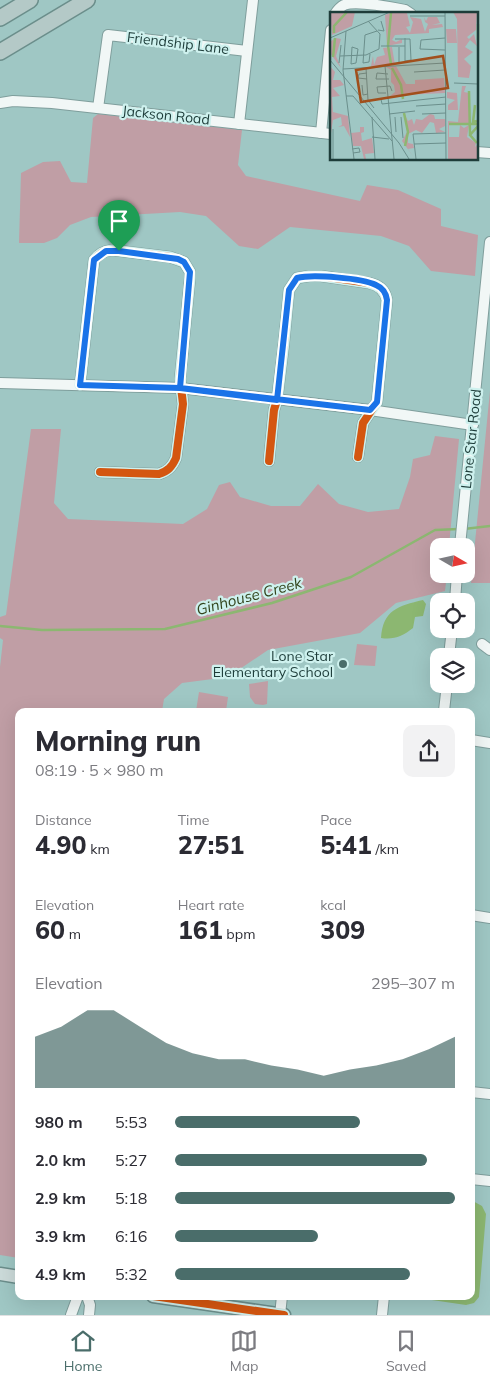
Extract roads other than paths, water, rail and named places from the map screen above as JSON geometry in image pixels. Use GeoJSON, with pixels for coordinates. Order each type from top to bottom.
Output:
{"type":"FeatureCollection","features":[{"type":"Feature","properties":{"kind":"highway"},"geometry":{"type":"LineString","coordinates":[[0,18],[30,0]]}},
{"type":"Feature","properties":{"kind":"highway"},"geometry":{"type":"LineString","coordinates":[[0,52],[87,0]]}},
{"type":"Feature","properties":{"kind":"main road"},"geometry":{"type":"LineString","coordinates":[[0,1274],[15,1276]]}},
{"type":"Feature","properties":{"kind":"main road"},"geometry":{"type":"LineString","coordinates":[[181,1300],[282,1315]]}},
{"type":"Feature","properties":{"kind":"street"},"geometry":{"type":"LineString","coordinates":[[239,124],[253,0]]}},
{"type":"Feature","properties":{"kind":"street"},"geometry":{"type":"LineString","coordinates":[[337,12],[344,4],[360,2],[408,12]]}},
{"type":"Feature","properties":{"kind":"street","name":"Friendship Lane"},"geometry":{"type":"LineString","coordinates":[[98,108],[108,35],[247,51]]}},
{"type":"Feature","properties":{"kind":"street"},"geometry":{"type":"LineString","coordinates":[[326,133],[330,51]]}},
{"type":"Feature","properties":{"kind":"street","name":"Jackson Road"},"geometry":{"type":"LineString","coordinates":[[0,104],[13,101],[52,103],[326,133]]}},
{"type":"Feature","properties":{"kind":"street","name":"Lone Star Road"},"geometry":{"type":"LineString","coordinates":[[460,538],[490,242]]}},
{"type":"Feature","properties":{"kind":"street"},"geometry":{"type":"LineString","coordinates":[[80,385],[94,260],[100,254],[112,250],[162,256],[184,262],[190,272],[180,388],[183,395],[183,404],[178,450],[173,465],[166,472],[158,474],[100,472]]}},
{"type":"Feature","properties":{"kind":"street"},"geometry":{"type":"LineString","coordinates":[[269,461],[289,290],[297,278],[321,276],[376,284],[386,293],[387,300],[377,402],[363,423],[358,457]]}},
{"type":"Feature","properties":{"kind":"street"},"geometry":{"type":"LineString","coordinates":[[0,383],[180,388],[370,410],[473,425]]}},
{"type":"Feature","properties":{"kind":"street"},"geometry":{"type":"LineString","coordinates":[[444,708],[446,693]]}},
{"type":"Feature","properties":{"kind":"street"},"geometry":{"type":"LineString","coordinates":[[475,741],[490,743]]}},
{"type":"Feature","properties":{"kind":"street"},"geometry":{"type":"LineString","coordinates":[[475,916],[490,918]]}},
{"type":"Feature","properties":{"kind":"street"},"geometry":{"type":"LineString","coordinates":[[475,1092],[490,1094]]}},
{"type":"Feature","properties":{"kind":"street"},"geometry":{"type":"LineString","coordinates":[[475,1179],[490,1180]]}},
{"type":"Feature","properties":{"kind":"street"},"geometry":{"type":"LineString","coordinates":[[71,1315],[76,1300]]}},
{"type":"Feature","properties":{"kind":"street"},"geometry":{"type":"LineString","coordinates":[[88,1300],[89,1315]]}},
{"type":"Feature","properties":{"kind":"street"},"geometry":{"type":"LineString","coordinates":[[282,1300],[282,1315]]}},
{"type":"Feature","properties":{"kind":"street"},"geometry":{"type":"LineString","coordinates":[[382,1315],[384,1300]]}},
{"type":"Feature","properties":{"kind":"waterway","name":"Ginhouse Creek"},"geometry":{"type":"LineString","coordinates":[[464,529],[490,526]]}},
{"type":"Feature","properties":{"kind":"waterway","name":"Ginhouse Creek"},"geometry":{"type":"LineString","coordinates":[[0,626],[42,630],[165,629],[272,603],[351,577],[435,530],[459,529]]}},
{"type":"Feature","properties":{"kind":"place","name":"Lone Star Elementary School"},"geometry":{"type":"Point","coordinates":[343,664]}}]}
